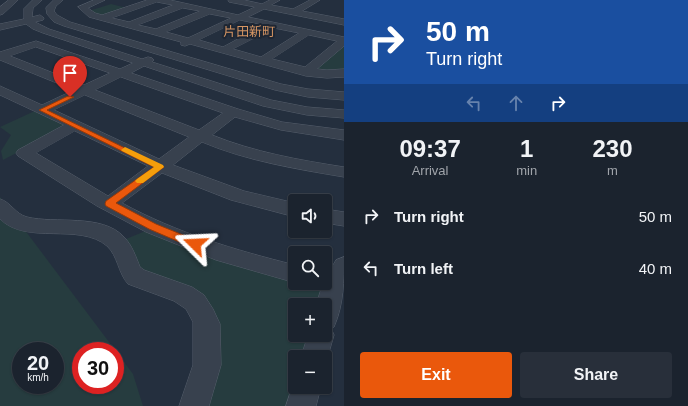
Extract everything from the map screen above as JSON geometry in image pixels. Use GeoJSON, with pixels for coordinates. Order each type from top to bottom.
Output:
{"type":"FeatureCollection","features":[{"type":"Feature","properties":{"kind":"street"},"geometry":{"type":"LineString","coordinates":[[0,12],[14,0]]}},
{"type":"Feature","properties":{"kind":"street"},"geometry":{"type":"LineString","coordinates":[[38,0],[28,7],[26,12],[28,21],[36,27],[46,31],[268,102],[312,112],[344,114]]}},
{"type":"Feature","properties":{"kind":"street"},"geometry":{"type":"LineString","coordinates":[[59,0],[49,9],[51,16],[67,24],[279,88],[308,93],[344,96]]}},
{"type":"Feature","properties":{"kind":"street"},"geometry":{"type":"LineString","coordinates":[[97,0],[79,8],[102,18],[306,72],[344,74]]}},
{"type":"Feature","properties":{"kind":"street"},"geometry":{"type":"LineString","coordinates":[[125,0],[140,5]]}},
{"type":"Feature","properties":{"kind":"street"},"geometry":{"type":"LineString","coordinates":[[102,18],[155,0]]}},
{"type":"Feature","properties":{"kind":"street"},"geometry":{"type":"LineString","coordinates":[[159,0],[344,41]]}},
{"type":"Feature","properties":{"kind":"street"},"geometry":{"type":"LineString","coordinates":[[195,0],[344,31]]}},
{"type":"Feature","properties":{"kind":"street"},"geometry":{"type":"LineString","coordinates":[[234,0],[344,22]]}},
{"type":"Feature","properties":{"kind":"street"},"geometry":{"type":"LineString","coordinates":[[42,110],[276,0]]}},
{"type":"Feature","properties":{"kind":"street"},"geometry":{"type":"LineString","coordinates":[[294,12],[316,0]]}},
{"type":"Feature","properties":{"kind":"street"},"geometry":{"type":"LineString","coordinates":[[129,25],[182,5]]}},
{"type":"Feature","properties":{"kind":"street"},"geometry":{"type":"LineString","coordinates":[[157,32],[209,11]]}},
{"type":"Feature","properties":{"kind":"street"},"geometry":{"type":"LineString","coordinates":[[328,19],[339,12]]}},
{"type":"Feature","properties":{"kind":"street"},"geometry":{"type":"LineString","coordinates":[[1,26],[64,13]]}},
{"type":"Feature","properties":{"kind":"street"},"geometry":{"type":"LineString","coordinates":[[224,50],[272,24]]}},
{"type":"Feature","properties":{"kind":"street"},"geometry":{"type":"LineString","coordinates":[[1,26],[18,37],[36,44],[233,112],[281,126],[344,135]]}},
{"type":"Feature","properties":{"kind":"street"},"geometry":{"type":"LineString","coordinates":[[263,60],[307,32]]}},
{"type":"Feature","properties":{"kind":"street"},"geometry":{"type":"LineString","coordinates":[[306,72],[344,41]]}},
{"type":"Feature","properties":{"kind":"street"},"geometry":{"type":"LineString","coordinates":[[0,56],[36,44]]}},
{"type":"Feature","properties":{"kind":"street"},"geometry":{"type":"LineString","coordinates":[[0,56],[201,137],[249,154],[344,172]]}},
{"type":"Feature","properties":{"kind":"street"},"geometry":{"type":"LineString","coordinates":[[0,90],[160,167],[220,191],[288,208]]}},
{"type":"Feature","properties":{"kind":"street"},"geometry":{"type":"LineString","coordinates":[[109,204],[233,112]]}},
{"type":"Feature","properties":{"kind":"street"},"geometry":{"type":"LineString","coordinates":[[75,126],[24,153],[109,204],[152,227],[182,240],[265,267],[288,272]]}},
{"type":"Feature","properties":{"kind":"street"},"geometry":{"type":"LineString","coordinates":[[0,205],[8,215],[15,220],[36,225],[93,229],[104,234],[116,242],[132,273],[136,277],[183,294],[195,302],[207,324],[208,353],[207,365],[194,406]]}},
{"type":"Feature","properties":{"kind":"street"},"geometry":{"type":"LineString","coordinates":[[332,217],[344,219]]}},
{"type":"Feature","properties":{"kind":"street"},"geometry":{"type":"LineString","coordinates":[[331,298],[337,279]]}},
{"type":"Feature","properties":{"kind":"street"},"geometry":{"type":"LineString","coordinates":[[301,406],[304,394]]}},
{"type":"Feature","properties":{"kind":"green space"},"geometry":{"type":"Polygon","coordinates":[[[111,4],[127,8],[100,16],[89,11],[111,4]]]}},
{"type":"Feature","properties":{"kind":"green space"},"geometry":{"type":"Polygon","coordinates":[[[344,45],[344,71],[314,69],[344,45]]]}},
{"type":"Feature","properties":{"kind":"green space"},"geometry":{"type":"Polygon","coordinates":[[[37,110],[68,126],[3,160],[1,151],[11,135],[0,127],[37,110]]]}},
{"type":"Feature","properties":{"kind":"green space"},"geometry":{"type":"Polygon","coordinates":[[[0,197],[109,342],[72,342],[72,394],[124,394],[124,362],[133,374],[143,406],[0,406],[0,197]]]}},
{"type":"Feature","properties":{"kind":"green space"},"geometry":{"type":"Polygon","coordinates":[[[148,230],[288,279],[288,290],[322,290],[324,292],[322,298],[288,298],[288,342],[309,342],[307,350],[288,350],[288,394],[293,394],[290,406],[201,406],[213,321],[138,273],[121,241],[148,230]]]}},
{"type":"Feature","properties":{"kind":"slow traffic"},"geometry":{"type":"LineString","coordinates":[[125,150],[160,167],[140,181]]}},
{"type":"Feature","properties":{"kind":"district","name":"片田新町"},"geometry":{"type":"Point","coordinates":[249,31]}},
{"type":"Feature","properties":{"kind":"route"},"geometry":{"type":"LineString","coordinates":[[70,97],[42,110],[160,167],[109,204],[152,227],[195,244]]}}]}
